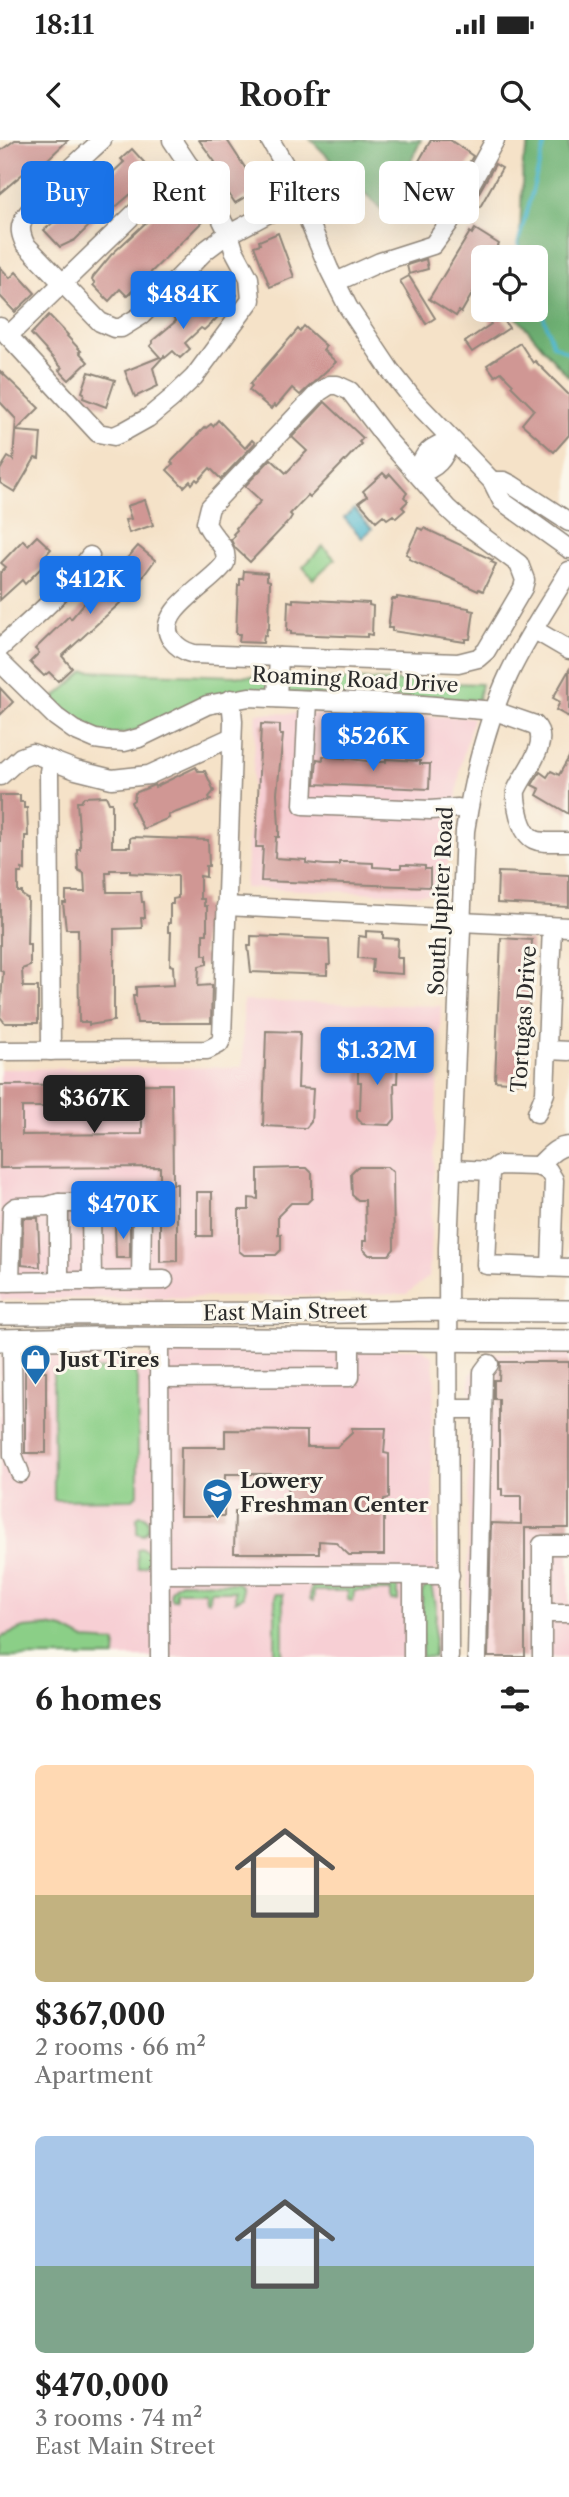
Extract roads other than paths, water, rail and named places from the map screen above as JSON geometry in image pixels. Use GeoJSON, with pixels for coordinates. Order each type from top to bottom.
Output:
{"type":"FeatureCollection","features":[{"type":"Feature","properties":{"kind":"main road","name":"East Main Street"},"geometry":{"type":"LineString","coordinates":[[0,1314],[569,1311]]}},
{"type":"Feature","properties":{"kind":"main road"},"geometry":{"type":"LineString","coordinates":[[158,1312],[159,1340]]}},
{"type":"Feature","properties":{"kind":"main road","name":"East Main Street"},"geometry":{"type":"LineString","coordinates":[[6,1340],[93,1338],[569,1341]]}},
{"type":"Feature","properties":{"kind":"street"},"geometry":{"type":"LineString","coordinates":[[102,140],[46,194],[22,223],[21,234],[25,244],[100,322],[114,328],[129,325],[206,250],[248,224]]}},
{"type":"Feature","properties":{"kind":"street"},"geometry":{"type":"LineString","coordinates":[[172,140],[187,161]]}},
{"type":"Feature","properties":{"kind":"street"},"geometry":{"type":"LineString","coordinates":[[270,140],[281,161]]}},
{"type":"Feature","properties":{"kind":"street"},"geometry":{"type":"LineString","coordinates":[[336,282],[380,262],[433,245],[449,223],[495,140]]}},
{"type":"Feature","properties":{"kind":"street"},"geometry":{"type":"LineString","coordinates":[[128,219],[62,283],[4,332],[98,433],[114,436],[148,418],[194,377],[251,300],[249,278],[223,224]]}},
{"type":"Feature","properties":{"kind":"street"},"geometry":{"type":"LineString","coordinates":[[312,224],[348,307],[390,370],[413,399],[492,481],[502,501],[569,549]]}},
{"type":"Feature","properties":{"kind":"street"},"geometry":{"type":"LineString","coordinates":[[330,385],[337,385],[350,391],[371,419],[459,519],[513,558],[523,571],[523,589],[486,651],[478,658],[458,663],[279,657],[188,653],[172,640],[168,625],[174,611],[225,563],[227,557],[224,546],[211,533],[206,523],[210,507],[319,392],[330,385]]}},
{"type":"Feature","properties":{"kind":"street"},"geometry":{"type":"LineString","coordinates":[[418,473],[431,470],[445,457],[451,440]]}},
{"type":"Feature","properties":{"kind":"street"},"geometry":{"type":"LineString","coordinates":[[492,481],[504,481],[512,485],[569,522]]}},
{"type":"Feature","properties":{"kind":"street"},"geometry":{"type":"LineString","coordinates":[[0,648],[77,576],[90,556]]}},
{"type":"Feature","properties":{"kind":"street","name":"South Jupiter Road"},"geometry":{"type":"LineString","coordinates":[[449,1657],[448,1311],[463,854],[470,794],[495,710],[508,676],[533,629],[569,571]]}},
{"type":"Feature","properties":{"kind":"street"},"geometry":{"type":"LineString","coordinates":[[533,629],[569,650]]}},
{"type":"Feature","properties":{"kind":"street"},"geometry":{"type":"LineString","coordinates":[[276,698],[279,657]]}},
{"type":"Feature","properties":{"kind":"street","name":"Roaming Road Drive"},"geometry":{"type":"LineString","coordinates":[[0,662],[56,717],[74,730],[108,741],[124,742],[139,738],[207,705],[231,699],[308,699],[495,710],[535,725],[539,730],[541,743],[516,792],[515,799],[524,833],[532,840],[569,842]]}},
{"type":"Feature","properties":{"kind":"street"},"geometry":{"type":"LineString","coordinates":[[0,1051],[207,1050],[219,1044],[222,1038],[231,699]]}},
{"type":"Feature","properties":{"kind":"street"},"geometry":{"type":"LineString","coordinates":[[308,699],[303,805],[430,810],[458,808]]}},
{"type":"Feature","properties":{"kind":"street"},"geometry":{"type":"LineString","coordinates":[[0,776],[26,754],[38,753],[76,770],[112,779],[149,775],[232,737]]}},
{"type":"Feature","properties":{"kind":"street"},"geometry":{"type":"LineString","coordinates":[[51,760],[48,772],[51,1051]]}},
{"type":"Feature","properties":{"kind":"street"},"geometry":{"type":"LineString","coordinates":[[226,906],[561,927]]}},
{"type":"Feature","properties":{"kind":"street","name":"Tortugas Drive"},"geometry":{"type":"LineString","coordinates":[[537,1113],[545,1093],[547,1050],[561,927]]}},
{"type":"Feature","properties":{"kind":"street"},"geometry":{"type":"LineString","coordinates":[[547,1050],[569,1051]]}},
{"type":"Feature","properties":{"kind":"street"},"geometry":{"type":"LineString","coordinates":[[538,1166],[562,1146],[569,1146]]}},
{"type":"Feature","properties":{"kind":"street"},"geometry":{"type":"LineString","coordinates":[[451,1169],[490,1171],[498,1164],[538,1166],[548,1170],[554,1180],[560,1267],[486,1265],[490,1171]]}},
{"type":"Feature","properties":{"kind":"street"},"geometry":{"type":"LineString","coordinates":[[92,1281],[91,1211],[75,1203],[59,1203],[48,1198],[16,1198],[5,1206],[5,1282],[59,1281],[92,1281],[164,1280]]}},
{"type":"Feature","properties":{"kind":"street"},"geometry":{"type":"LineString","coordinates":[[59,1203],[59,1281]]}},
{"type":"Feature","properties":{"kind":"street"},"geometry":{"type":"LineString","coordinates":[[91,1213],[142,1213],[141,1280]]}},
{"type":"Feature","properties":{"kind":"street"},"geometry":{"type":"LineString","coordinates":[[6,1340],[6,1378],[13,1455],[20,1473]]}},
{"type":"Feature","properties":{"kind":"street"},"geometry":{"type":"LineString","coordinates":[[159,1340],[160,1657]]}},
{"type":"Feature","properties":{"kind":"street"},"geometry":{"type":"LineString","coordinates":[[159,1378],[350,1377],[351,1341]]}},
{"type":"Feature","properties":{"kind":"street"},"geometry":{"type":"LineString","coordinates":[[477,1657],[483,1372],[489,1364]]}},
{"type":"Feature","properties":{"kind":"street"},"geometry":{"type":"LineString","coordinates":[[448,1409],[482,1409]]}},
{"type":"Feature","properties":{"kind":"street"},"geometry":{"type":"LineString","coordinates":[[449,1497],[480,1497]]}},
{"type":"Feature","properties":{"kind":"street"},"geometry":{"type":"LineString","coordinates":[[542,1657],[542,1545],[569,1545]]}},
{"type":"Feature","properties":{"kind":"street"},"geometry":{"type":"LineString","coordinates":[[160,1574],[450,1575]]}},
{"type":"Feature","properties":{"kind":"street"},"geometry":{"type":"LineString","coordinates":[[413,1575],[413,1657]]}},
{"type":"Feature","properties":{"kind":"street"},"geometry":{"type":"LineString","coordinates":[[542,1613],[569,1613]]}},
{"type":"Feature","properties":{"kind":"water"},"geometry":{"type":"Polygon","coordinates":[[[354,509],[372,529],[362,538],[344,518],[354,509]]]}},
{"type":"Feature","properties":{"kind":"waterway"},"geometry":{"type":"LineString","coordinates":[[518,245],[546,140]]}},
{"type":"Feature","properties":{"kind":"waterway"},"geometry":{"type":"LineString","coordinates":[[545,322],[553,345],[569,353]]}},
{"type":"Feature","properties":{"kind":"place","name":"Just Tires"},"geometry":{"type":"Point","coordinates":[36,1387]}},
{"type":"Feature","properties":{"kind":"place","name":"Lowery Freshman Center"},"geometry":{"type":"Point","coordinates":[217,1520]}}]}
